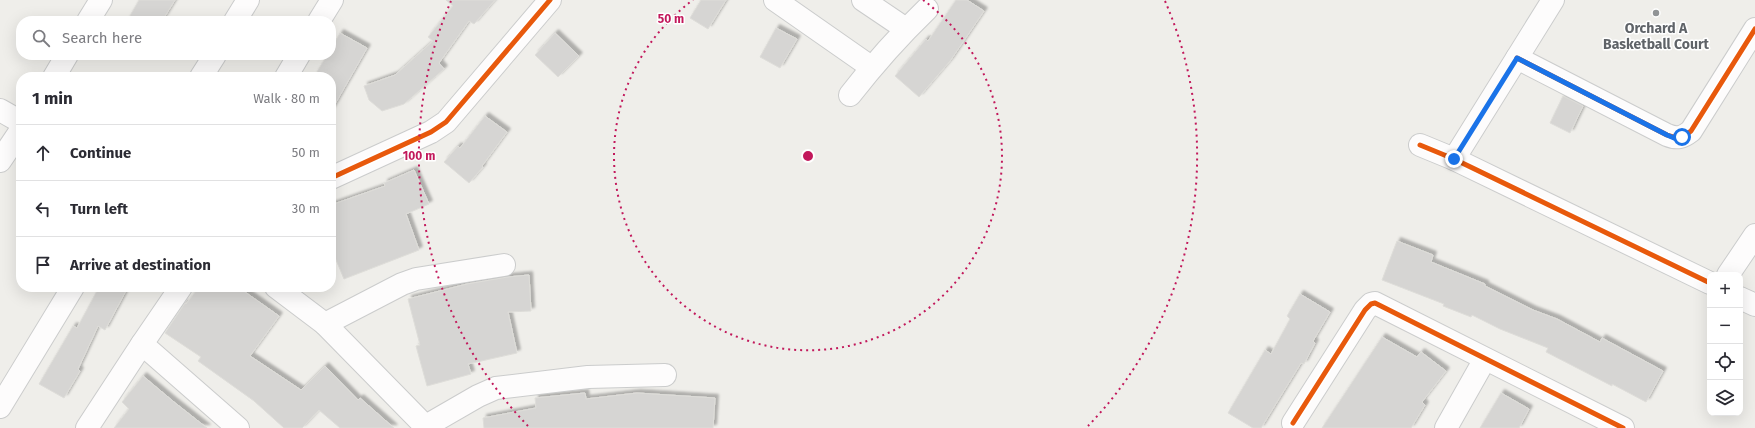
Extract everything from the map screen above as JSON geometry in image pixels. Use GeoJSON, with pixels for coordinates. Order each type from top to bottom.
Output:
{"type":"FeatureCollection","features":[{"type":"Feature","properties":{"kind":"street"},"geometry":{"type":"LineString","coordinates":[[91,16],[101,0]]}},
{"type":"Feature","properties":{"kind":"street"},"geometry":{"type":"LineString","coordinates":[[238,16],[248,0]]}},
{"type":"Feature","properties":{"kind":"street"},"geometry":{"type":"LineString","coordinates":[[322,16],[332,0]]}},
{"type":"Feature","properties":{"kind":"street"},"geometry":{"type":"LineString","coordinates":[[336,169],[431,132],[446,122],[550,0]]}},
{"type":"Feature","properties":{"kind":"street"},"geometry":{"type":"LineString","coordinates":[[775,0],[871,67]]}},
{"type":"Feature","properties":{"kind":"street"},"geometry":{"type":"LineString","coordinates":[[863,0],[906,29]]}},
{"type":"Feature","properties":{"kind":"street"},"geometry":{"type":"LineString","coordinates":[[1454,159],[1553,0]]}},
{"type":"Feature","properties":{"kind":"street"},"geometry":{"type":"LineString","coordinates":[[850,95],[871,67],[906,29],[927,9]]}},
{"type":"Feature","properties":{"kind":"street"},"geometry":{"type":"LineString","coordinates":[[1517,58],[1674,138],[1682,137],[1691,131],[1755,29]]}},
{"type":"Feature","properties":{"kind":"street"},"geometry":{"type":"LineString","coordinates":[[57,72],[64,60]]}},
{"type":"Feature","properties":{"kind":"street"},"geometry":{"type":"LineString","coordinates":[[204,72],[212,60]]}},
{"type":"Feature","properties":{"kind":"street"},"geometry":{"type":"LineString","coordinates":[[289,72],[296,60]]}},
{"type":"Feature","properties":{"kind":"street"},"geometry":{"type":"LineString","coordinates":[[0,110],[16,119]]}},
{"type":"Feature","properties":{"kind":"street"},"geometry":{"type":"LineString","coordinates":[[0,161],[16,137]]}},
{"type":"Feature","properties":{"kind":"street"},"geometry":{"type":"LineString","coordinates":[[1420,145],[1454,159],[1707,282]]}},
{"type":"Feature","properties":{"kind":"street"},"geometry":{"type":"LineString","coordinates":[[1730,272],[1755,235]]}},
{"type":"Feature","properties":{"kind":"street"},"geometry":{"type":"LineString","coordinates":[[325,324],[402,284],[416,279],[504,265]]}},
{"type":"Feature","properties":{"kind":"street"},"geometry":{"type":"LineString","coordinates":[[0,407],[70,292]]}},
{"type":"Feature","properties":{"kind":"street"},"geometry":{"type":"LineString","coordinates":[[87,428],[178,292]]}},
{"type":"Feature","properties":{"kind":"street"},"geometry":{"type":"LineString","coordinates":[[283,292],[325,324],[426,427],[478,396],[496,388],[588,377],[665,375]]}},
{"type":"Feature","properties":{"kind":"street"},"geometry":{"type":"LineString","coordinates":[[1743,299],[1755,305]]}},
{"type":"Feature","properties":{"kind":"street"},"geometry":{"type":"LineString","coordinates":[[1293,424],[1365,310],[1371,304],[1375,303],[1623,428]]}},
{"type":"Feature","properties":{"kind":"street"},"geometry":{"type":"LineString","coordinates":[[142,344],[238,428]]}},
{"type":"Feature","properties":{"kind":"street"},"geometry":{"type":"LineString","coordinates":[[1446,428],[1485,359]]}},
{"type":"Feature","properties":{"kind":"building"},"geometry":{"type":"Polygon","coordinates":[[[139,0],[175,0],[165,16],[130,16],[139,0]]]}},
{"type":"Feature","properties":{"kind":"building"},"geometry":{"type":"Polygon","coordinates":[[[446,0],[495,0],[474,24],[469,21],[439,63],[444,69],[404,104],[382,111],[369,100],[364,86],[395,75],[433,41],[428,37],[453,6],[446,0]]]}},
{"type":"Feature","properties":{"kind":"building"},"geometry":{"type":"Polygon","coordinates":[[[701,0],[726,0],[708,29],[690,18],[701,0]]]}},
{"type":"Feature","properties":{"kind":"building"},"geometry":{"type":"Polygon","coordinates":[[[956,0],[967,0],[984,11],[950,61],[919,97],[895,76],[926,39],[928,41],[956,0]]]}},
{"type":"Feature","properties":{"kind":"building"},"geometry":{"type":"Polygon","coordinates":[[[776,28],[797,39],[780,68],[760,57],[776,28]]]}},
{"type":"Feature","properties":{"kind":"building"},"geometry":{"type":"Polygon","coordinates":[[[340,33],[367,48],[336,102],[336,72],[317,72],[324,60],[336,60],[336,40],[340,33]]]}},
{"type":"Feature","properties":{"kind":"building"},"geometry":{"type":"Polygon","coordinates":[[[555,33],[579,56],[558,77],[535,55],[555,33]]]}},
{"type":"Feature","properties":{"kind":"building"},"geometry":{"type":"Polygon","coordinates":[[[1563,96],[1583,106],[1570,133],[1550,123],[1563,96]]]}},
{"type":"Feature","properties":{"kind":"building"},"geometry":{"type":"Polygon","coordinates":[[[485,116],[507,132],[482,166],[483,167],[469,183],[444,162],[458,146],[460,148],[485,116]]]}},
{"type":"Feature","properties":{"kind":"building"},"geometry":{"type":"Polygon","coordinates":[[[414,170],[429,204],[406,214],[419,250],[344,279],[336,260],[336,203],[385,186],[384,183],[414,170]]]}},
{"type":"Feature","properties":{"kind":"building"},"geometry":{"type":"Polygon","coordinates":[[[1397,241],[1433,255],[1431,262],[1485,284],[1485,286],[1533,310],[1557,319],[1600,342],[1602,338],[1663,371],[1646,402],[1546,352],[1548,348],[1500,329],[1472,315],[1471,317],[1443,306],[1444,304],[1382,280],[1397,241]]]}},
{"type":"Feature","properties":{"kind":"building"},"geometry":{"type":"Polygon","coordinates":[[[529,275],[531,311],[508,312],[517,353],[468,364],[471,374],[427,386],[416,346],[420,345],[408,299],[467,284],[529,275]]]}},
{"type":"Feature","properties":{"kind":"building"},"geometry":{"type":"Polygon","coordinates":[[[96,292],[125,292],[105,330],[98,326],[78,369],[80,371],[64,398],[39,384],[73,326],[77,328],[96,292]]]}},
{"type":"Feature","properties":{"kind":"building"},"geometry":{"type":"Polygon","coordinates":[[[195,292],[245,292],[279,316],[250,356],[301,390],[325,366],[358,400],[360,398],[394,428],[340,428],[319,410],[302,428],[284,428],[254,401],[198,361],[201,357],[165,333],[185,303],[186,304],[195,292]]]}},
{"type":"Feature","properties":{"kind":"building"},"geometry":{"type":"Polygon","coordinates":[[[1300,294],[1330,312],[1313,341],[1315,343],[1304,364],[1301,363],[1261,428],[1253,428],[1228,413],[1265,350],[1271,354],[1290,319],[1287,316],[1300,294]]]}},
{"type":"Feature","properties":{"kind":"building"},"geometry":{"type":"Polygon","coordinates":[[[1382,337],[1417,357],[1421,352],[1446,371],[1422,402],[1425,405],[1411,428],[1322,428],[1382,337]]]}},
{"type":"Feature","properties":{"kind":"building"},"geometry":{"type":"Polygon","coordinates":[[[143,376],[207,428],[114,428],[129,409],[122,402],[143,376]]]}},
{"type":"Feature","properties":{"kind":"building"},"geometry":{"type":"Polygon","coordinates":[[[585,393],[586,399],[637,393],[715,398],[713,428],[484,428],[483,418],[536,408],[535,398],[585,393]]]}},
{"type":"Feature","properties":{"kind":"building"},"geometry":{"type":"Polygon","coordinates":[[[1501,393],[1529,409],[1519,428],[1480,428],[1501,393]]]}},
{"type":"Feature","properties":{"kind":"cycle path"},"geometry":{"type":"LineString","coordinates":[[336,176],[431,132],[446,122],[550,0]]}},
{"type":"Feature","properties":{"kind":"cycle path"},"geometry":{"type":"LineString","coordinates":[[1517,58],[1667,135],[1679,137],[1691,131],[1755,29]]}},
{"type":"Feature","properties":{"kind":"cycle path"},"geometry":{"type":"LineString","coordinates":[[1420,145],[1454,159],[1707,282]]}},
{"type":"Feature","properties":{"kind":"cycle path"},"geometry":{"type":"LineString","coordinates":[[1293,423],[1365,310],[1371,304],[1375,303],[1623,428]]}},
{"type":"Feature","properties":{"kind":"place","name":"Orchard A Basketball Court"},"geometry":{"type":"Point","coordinates":[1656,13]}},
{"type":"Feature","properties":{"kind":"route"},"geometry":{"type":"LineString","coordinates":[[1454,159],[1517,58],[1667,135],[1674,138],[1682,137]]}}]}
